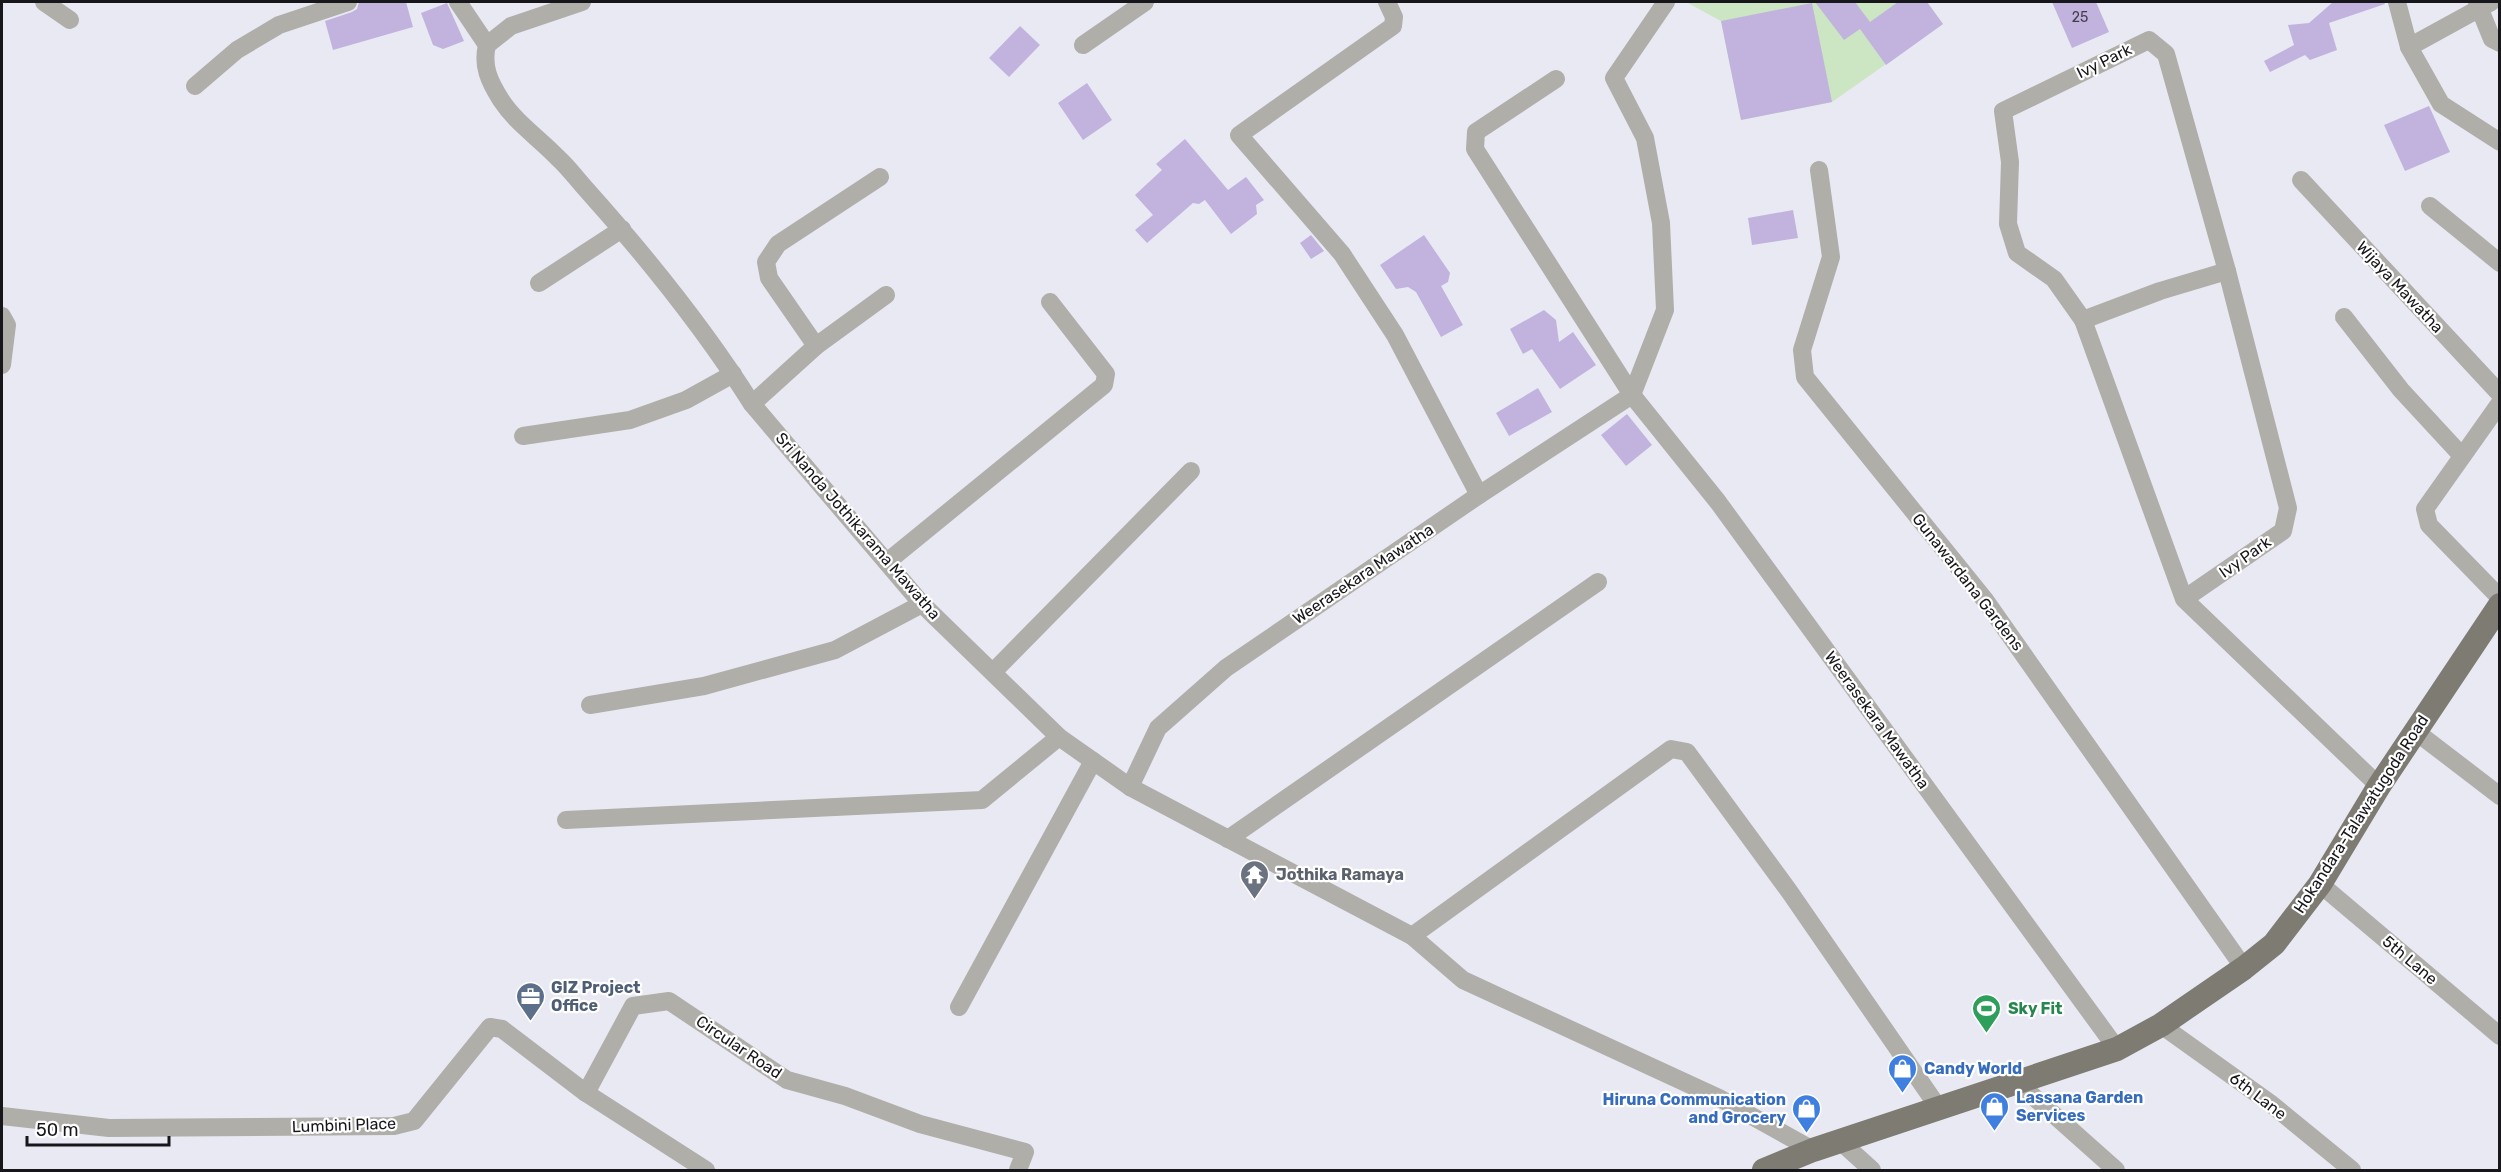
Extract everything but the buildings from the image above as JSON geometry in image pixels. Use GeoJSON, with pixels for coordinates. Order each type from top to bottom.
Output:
{"type":"FeatureCollection","features":[{"type":"Feature","properties":{"kind":"main road","name":"Hokandara-Talawatugoda Road"},"geometry":{"type":"LineString","coordinates":[[1764,1170],[1813,1150],[1938,1107],[2117,1049],[2162,1025],[2244,968],[2274,944],[2320,884],[2379,786],[2499,605]]}},
{"type":"Feature","properties":{"kind":"street"},"geometry":{"type":"LineString","coordinates":[[44,2],[70,20]]}},
{"type":"Feature","properties":{"kind":"street"},"geometry":{"type":"LineString","coordinates":[[195,86],[237,50],[279,25],[348,2]]}},
{"type":"Feature","properties":{"kind":"street"},"geometry":{"type":"LineString","coordinates":[[458,2],[487,45],[511,26],[582,2]]}},
{"type":"Feature","properties":{"kind":"street"},"geometry":{"type":"LineString","coordinates":[[1083,45],[1145,2]]}},
{"type":"Feature","properties":{"kind":"street"},"geometry":{"type":"LineString","coordinates":[[1387,2],[1394,17],[1393,26],[1239,135],[1342,254],[1395,335],[1479,495]]}},
{"type":"Feature","properties":{"kind":"street"},"geometry":{"type":"LineString","coordinates":[[1632,395],[1665,310],[1661,223],[1645,138],[1614,78],[1666,2]]}},
{"type":"Feature","properties":{"kind":"street"},"geometry":{"type":"LineString","coordinates":[[2397,2],[2409,47],[2441,104],[2499,142]]}},
{"type":"Feature","properties":{"kind":"street"},"geometry":{"type":"LineString","coordinates":[[2409,47],[2482,3],[2492,39],[2499,43]]}},
{"type":"Feature","properties":{"kind":"street","name":"Ivy Park"},"geometry":{"type":"LineString","coordinates":[[2184,599],[2283,531],[2288,508],[2227,271],[2166,54],[2149,40],[2003,111],[2010,162],[2008,224],[2017,253],[2054,279],[2083,320],[2184,599],[2379,786]]}},
{"type":"Feature","properties":{"kind":"street","name":"Sri Nanda Jothikarama Mawatha"},"geometry":{"type":"LineString","coordinates":[[487,45],[484,57],[486,71],[502,101],[515,118],[557,157],[622,229],[733,374],[752,404],[922,604],[1059,737],[1130,787],[1412,936],[1463,980],[1721,1099],[1813,1150]]}},
{"type":"Feature","properties":{"kind":"street","name":"Weerasekara Mawatha"},"geometry":{"type":"LineString","coordinates":[[1556,79],[1476,132],[1475,149],[1632,395],[1718,502],[2117,1049]]}},
{"type":"Feature","properties":{"kind":"street","name":"Gunawardana Gardens"},"geometry":{"type":"LineString","coordinates":[[1819,171],[1832,257],[1802,350],[1805,377],[1985,600],[2244,968]]}},
{"type":"Feature","properties":{"kind":"street"},"geometry":{"type":"LineString","coordinates":[[816,346],[769,278],[766,262],[778,244],[880,177]]}},
{"type":"Feature","properties":{"kind":"street","name":"Wijaya Mawatha"},"geometry":{"type":"LineString","coordinates":[[2301,180],[2499,394]]}},
{"type":"Feature","properties":{"kind":"street"},"geometry":{"type":"LineString","coordinates":[[2430,206],[2499,263]]}},
{"type":"Feature","properties":{"kind":"street"},"geometry":{"type":"LineString","coordinates":[[539,283],[622,229]]}},
{"type":"Feature","properties":{"kind":"street"},"geometry":{"type":"LineString","coordinates":[[2083,320],[2160,291],[2227,271]]}},
{"type":"Feature","properties":{"kind":"street"},"geometry":{"type":"LineString","coordinates":[[752,404],[816,346],[886,295]]}},
{"type":"Feature","properties":{"kind":"street"},"geometry":{"type":"LineString","coordinates":[[887,562],[1104,385],[1106,374],[1050,302]]}},
{"type":"Feature","properties":{"kind":"street"},"geometry":{"type":"LineString","coordinates":[[2,316],[7,325],[2,365]]}},
{"type":"Feature","properties":{"kind":"street"},"geometry":{"type":"LineString","coordinates":[[2344,317],[2401,390],[2462,456]]}},
{"type":"Feature","properties":{"kind":"street"},"geometry":{"type":"LineString","coordinates":[[523,436],[630,420],[686,400],[733,374]]}},
{"type":"Feature","properties":{"kind":"street","name":"Weerasekara Mawatha"},"geometry":{"type":"LineString","coordinates":[[1130,787],[1158,728],[1226,668],[1479,495],[1632,395]]}},
{"type":"Feature","properties":{"kind":"street"},"geometry":{"type":"LineString","coordinates":[[2499,403],[2425,509],[2429,525],[2499,598]]}},
{"type":"Feature","properties":{"kind":"street"},"geometry":{"type":"LineString","coordinates":[[993,672],[1191,471]]}},
{"type":"Feature","properties":{"kind":"street"},"geometry":{"type":"LineString","coordinates":[[1228,839],[1598,582]]}},
{"type":"Feature","properties":{"kind":"street"},"geometry":{"type":"LineString","coordinates":[[590,705],[704,686],[835,650],[922,604]]}},
{"type":"Feature","properties":{"kind":"street"},"geometry":{"type":"LineString","coordinates":[[2415,731],[2499,796]]}},
{"type":"Feature","properties":{"kind":"street"},"geometry":{"type":"LineString","coordinates":[[566,820],[982,800],[1059,737]]}},
{"type":"Feature","properties":{"kind":"street"},"geometry":{"type":"LineString","coordinates":[[1412,936],[1671,749],[1688,752],[1789,891],[1938,1107]]}},
{"type":"Feature","properties":{"kind":"street"},"geometry":{"type":"LineString","coordinates":[[959,1007],[1093,761]]}},
{"type":"Feature","properties":{"kind":"street","name":"5th Lane"},"geometry":{"type":"LineString","coordinates":[[2320,884],[2499,1036]]}},
{"type":"Feature","properties":{"kind":"street","name":"Circular Road"},"geometry":{"type":"LineString","coordinates":[[586,1093],[633,1005],[669,1001],[787,1080],[845,1096],[920,1124],[1026,1152],[1018,1170]]}},
{"type":"Feature","properties":{"kind":"street","name":"6th Lane"},"geometry":{"type":"LineString","coordinates":[[2162,1025],[2270,1103],[2352,1170]]}},
{"type":"Feature","properties":{"kind":"street","name":"Lumbini Place"},"geometry":{"type":"LineString","coordinates":[[2,1116],[109,1128],[394,1126],[414,1120],[490,1027],[502,1029],[586,1093],[706,1170]]}},
{"type":"Feature","properties":{"kind":"street"},"geometry":{"type":"LineString","coordinates":[[2017,1082],[2116,1170]]}},
{"type":"Feature","properties":{"kind":"street"},"geometry":{"type":"LineString","coordinates":[[1840,1141],[1872,1170]]}},
{"type":"Feature","properties":{"kind":"green space"},"geometry":{"type":"Polygon","coordinates":[[[1686,2],[1927,2],[1943,24],[1832,102],[1741,120],[1721,21],[1686,2]]]}},
{"type":"Feature","properties":{"kind":"place","name":"Jothika Ramaya"},"geometry":{"type":"Point","coordinates":[1255,900]}},
{"type":"Feature","properties":{"kind":"place","name":"GIZ Project Office"},"geometry":{"type":"Point","coordinates":[530,1022]}},
{"type":"Feature","properties":{"kind":"place","name":"Sky Fit"},"geometry":{"type":"Point","coordinates":[1987,1034]}},
{"type":"Feature","properties":{"kind":"place","name":"Candy World"},"geometry":{"type":"Point","coordinates":[1903,1094]}},
{"type":"Feature","properties":{"kind":"place","name":"Lassana Garden Services"},"geometry":{"type":"Point","coordinates":[1995,1132]}},
{"type":"Feature","properties":{"kind":"place","name":"Hiruna Communication and Grocery"},"geometry":{"type":"Point","coordinates":[1807,1134]}}]}
